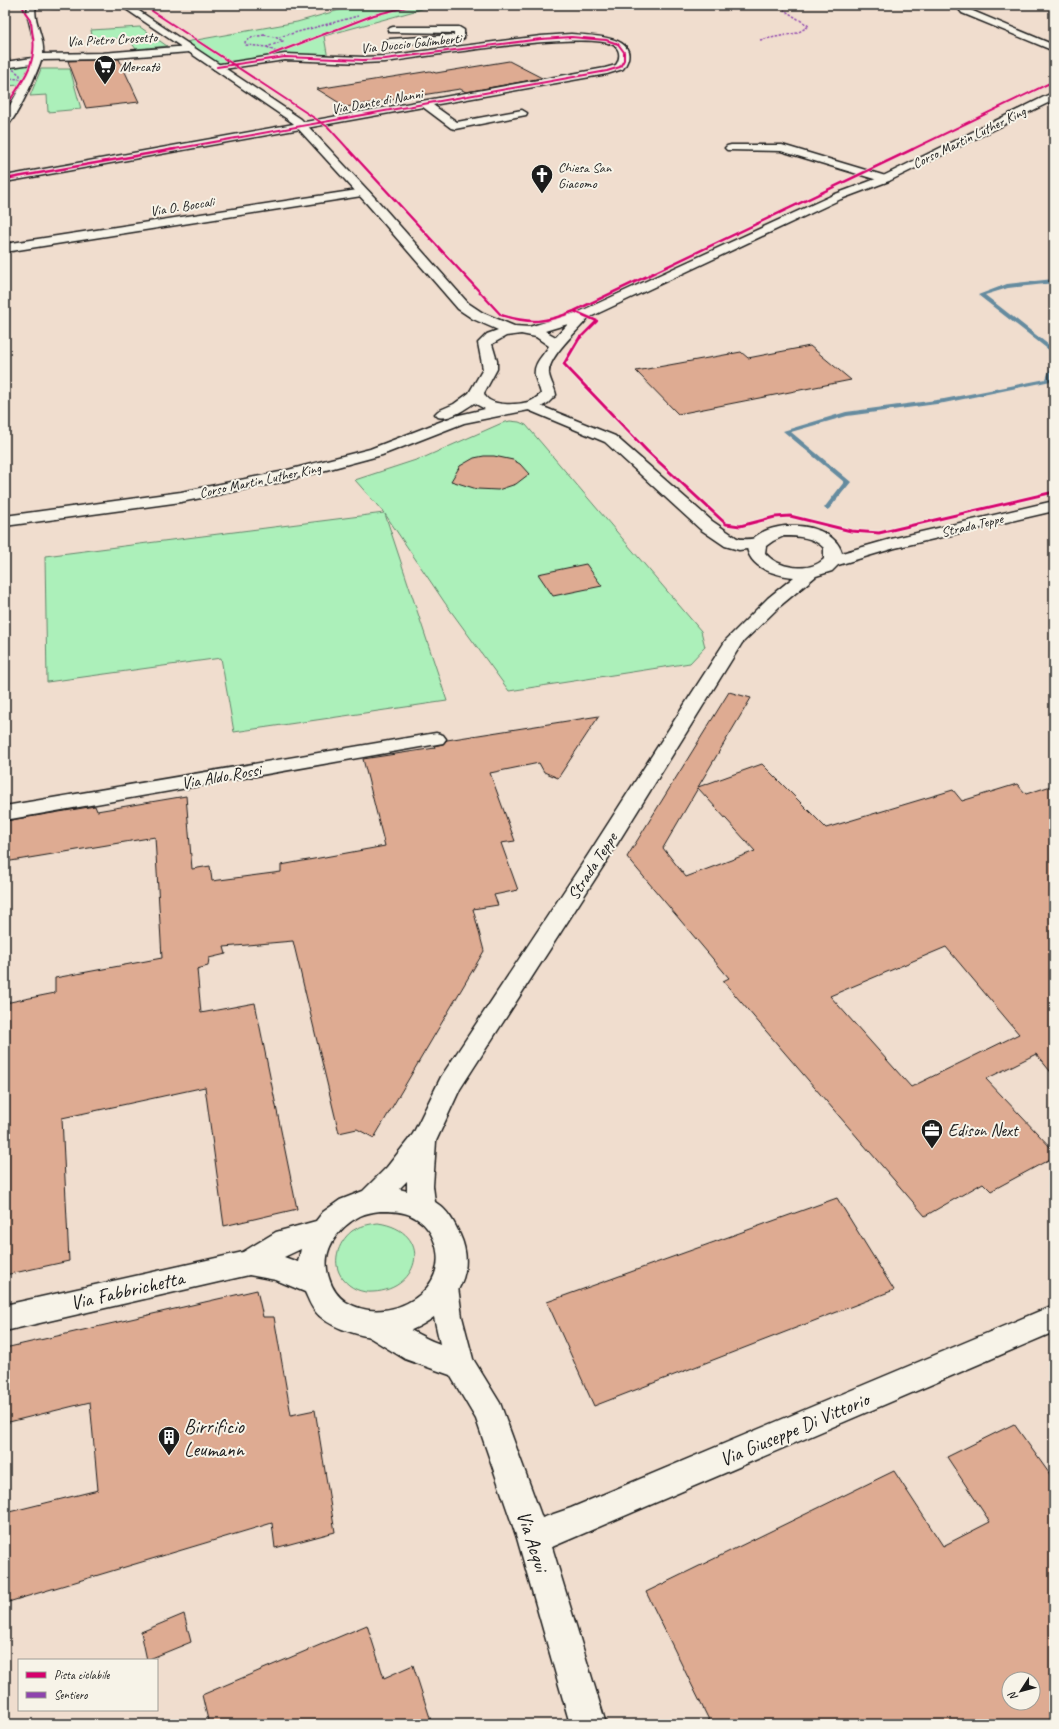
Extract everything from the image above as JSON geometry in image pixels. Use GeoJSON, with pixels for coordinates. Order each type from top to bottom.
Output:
{"type":"FeatureCollection","features":[{"type":"Feature","properties":{"kind":"street"},"geometry":{"type":"LineString","coordinates":[[5,124],[34,69],[37,59],[39,38],[31,12],[32,5]]}},
{"type":"Feature","properties":{"kind":"street"},"geometry":{"type":"LineString","coordinates":[[45,5],[74,5]]}},
{"type":"Feature","properties":{"kind":"street"},"geometry":{"type":"LineString","coordinates":[[124,5],[297,121],[364,193],[463,306],[478,316],[513,331]]}},
{"type":"Feature","properties":{"kind":"street"},"geometry":{"type":"LineString","coordinates":[[973,5],[962,8],[965,11],[1054,48]]}},
{"type":"Feature","properties":{"kind":"street","name":"Via Duccio Galimberti"},"geometry":{"type":"LineString","coordinates":[[392,30],[406,24],[410,12]]}},
{"type":"Feature","properties":{"kind":"street","name":"Via Duccio Galimberti"},"geometry":{"type":"LineString","coordinates":[[390,42],[459,38],[459,30],[392,30]]}},
{"type":"Feature","properties":{"kind":"street","name":"Via Duccio Galimberti"},"geometry":{"type":"LineString","coordinates":[[385,60],[392,30]]}},
{"type":"Feature","properties":{"kind":"street","name":"Via Duccio Galimberti"},"geometry":{"type":"LineString","coordinates":[[217,67],[285,57],[385,60],[571,36],[606,40]]}},
{"type":"Feature","properties":{"kind":"street","name":"Via Dante di Nanni"},"geometry":{"type":"LineString","coordinates":[[5,179],[607,71],[620,67],[624,60],[624,52],[618,44],[606,40]]}},
{"type":"Feature","properties":{"kind":"street","name":"Via Pietro Crosetto"},"geometry":{"type":"LineString","coordinates":[[5,65],[37,59],[88,55],[102,56],[189,49]]}},
{"type":"Feature","properties":{"kind":"street","name":"Corso Martin Luther King"},"geometry":{"type":"LineString","coordinates":[[529,332],[584,315],[837,197],[885,179],[1054,96]]}},
{"type":"Feature","properties":{"kind":"street"},"geometry":{"type":"LineString","coordinates":[[425,104],[455,126],[522,113]]}},
{"type":"Feature","properties":{"kind":"street"},"geometry":{"type":"LineString","coordinates":[[731,148],[782,148],[790,146],[885,179]]}},
{"type":"Feature","properties":{"kind":"street","name":"Via O. Boccali"},"geometry":{"type":"LineString","coordinates":[[5,248],[364,193]]}},
{"type":"Feature","properties":{"kind":"street"},"geometry":{"type":"LineString","coordinates":[[463,306],[467,318],[485,343],[485,348],[491,363],[490,372],[477,390],[476,395],[480,400],[487,405],[507,409],[531,406],[610,439],[706,525],[731,542],[739,545],[757,543],[756,550],[760,558],[767,564],[788,572],[812,572]]}},
{"type":"Feature","properties":{"kind":"street","name":"Corso Martin Luther King"},"geometry":{"type":"LineString","coordinates":[[531,406],[549,395],[542,373],[543,366],[556,345],[584,315]]}},
{"type":"Feature","properties":{"kind":"street"},"geometry":{"type":"LineString","coordinates":[[485,343],[498,334],[513,331],[545,335],[556,345]]}},
{"type":"Feature","properties":{"kind":"street","name":"Corso Martin Luther King"},"geometry":{"type":"LineString","coordinates":[[5,508],[167,488],[308,459],[343,450],[401,431],[459,407],[476,395]]}},
{"type":"Feature","properties":{"kind":"street","name":"Corso Martin Luther King"},"geometry":{"type":"LineString","coordinates":[[5,521],[181,497],[281,477],[376,452],[460,419],[507,409]]}},
{"type":"Feature","properties":{"kind":"street","name":"Strada Teppe"},"geometry":{"type":"LineString","coordinates":[[370,1202],[396,1175],[423,1141],[450,1084],[596,860],[735,640],[774,602],[812,572],[828,565],[832,561],[890,544],[1054,506]]}},
{"type":"Feature","properties":{"kind":"street","name":"Strada Teppe"},"geometry":{"type":"LineString","coordinates":[[757,543],[772,533],[783,531],[808,533],[819,537],[890,544]]}},
{"type":"Feature","properties":{"kind":"street"},"geometry":{"type":"LineString","coordinates":[[819,537],[827,542],[832,548],[834,554],[832,561]]}},
{"type":"Feature","properties":{"kind":"street"},"geometry":{"type":"LineString","coordinates":[[767,564],[774,602]]}},
{"type":"Feature","properties":{"kind":"street","name":"Via Aldo Rossi"},"geometry":{"type":"LineString","coordinates":[[5,814],[436,739]]}},
{"type":"Feature","properties":{"kind":"street","name":"Strada Teppe"},"geometry":{"type":"LineString","coordinates":[[422,1208],[420,1186],[423,1141]]}},
{"type":"Feature","properties":{"kind":"street","name":"Via Acqui"},"geometry":{"type":"LineString","coordinates":[[380,1200],[401,1201],[422,1208],[438,1220],[448,1237],[453,1256],[450,1277],[439,1296],[422,1311],[400,1322],[374,1324],[350,1320],[330,1308],[317,1290],[312,1269],[315,1248],[324,1230],[340,1215],[359,1205],[370,1202],[380,1200]]}},
{"type":"Feature","properties":{"kind":"street","name":"Via Fabbrichetta"},"geometry":{"type":"LineString","coordinates":[[249,1263],[286,1241],[324,1230]]}},
{"type":"Feature","properties":{"kind":"street","name":"Via Fabbrichetta"},"geometry":{"type":"LineString","coordinates":[[5,1318],[249,1263],[270,1264],[315,1283]]}},
{"type":"Feature","properties":{"kind":"street","name":"Via Acqui"},"geometry":{"type":"LineString","coordinates":[[444,1287],[448,1317],[460,1365],[489,1413],[533,1538],[588,1724]]}},
{"type":"Feature","properties":{"kind":"street","name":"Via Giuseppe Di Vittorio"},"geometry":{"type":"LineString","coordinates":[[533,1538],[573,1524],[1054,1318]]}},
{"type":"Feature","properties":{"kind":"street","name":"Via Acqui"},"geometry":{"type":"LineString","coordinates":[[374,1324],[415,1349],[460,1365]]}},
{"type":"Feature","properties":{"kind":"green space"},"geometry":{"type":"Polygon","coordinates":[[[357,5],[443,5],[429,7],[324,36],[328,59],[285,57],[217,67],[180,43],[297,22],[357,5]]]}},
{"type":"Feature","properties":{"kind":"green space"},"geometry":{"type":"Polygon","coordinates":[[[140,27],[167,46],[136,49],[128,38],[93,40],[91,30],[140,27]]]}},
{"type":"Feature","properties":{"kind":"green space"},"geometry":{"type":"Polygon","coordinates":[[[31,62],[21,85],[5,86],[5,66],[31,62]]]}},
{"type":"Feature","properties":{"kind":"green space"},"geometry":{"type":"Polygon","coordinates":[[[41,69],[70,69],[81,109],[48,112],[47,95],[30,96],[41,69]]]}},
{"type":"Feature","properties":{"kind":"green space"},"geometry":{"type":"Polygon","coordinates":[[[510,421],[519,422],[526,425],[701,631],[705,647],[690,663],[509,691],[445,603],[385,514],[447,701],[234,732],[221,658],[47,682],[45,556],[384,513],[355,480],[425,457],[502,423],[510,421]]]}},
{"type":"Feature","properties":{"kind":"green space"},"geometry":{"type":"Polygon","coordinates":[[[378,1223],[396,1228],[408,1237],[414,1248],[414,1260],[410,1271],[402,1282],[389,1289],[373,1292],[360,1291],[349,1285],[339,1273],[337,1267],[337,1254],[343,1241],[352,1231],[378,1223]]]}},
{"type":"Feature","properties":{"kind":"building","name":"Mercatò"},"geometry":{"type":"Polygon","coordinates":[[[119,59],[139,102],[86,108],[68,61],[119,59]]]}},
{"type":"Feature","properties":{"kind":"building"},"geometry":{"type":"Polygon","coordinates":[[[509,61],[542,78],[466,92],[460,89],[346,107],[317,89],[430,71],[436,73],[509,61]]]}},
{"type":"Feature","properties":{"kind":"building"},"geometry":{"type":"Polygon","coordinates":[[[810,346],[851,380],[678,414],[636,371],[741,352],[748,358],[810,346]]]}},
{"type":"Feature","properties":{"kind":"building"},"geometry":{"type":"Polygon","coordinates":[[[494,456],[513,460],[520,464],[529,474],[516,484],[498,490],[477,489],[451,481],[460,466],[474,458],[494,456]]]}},
{"type":"Feature","properties":{"kind":"building"},"geometry":{"type":"Polygon","coordinates":[[[586,564],[602,586],[553,596],[538,574],[586,564]]]}},
{"type":"Feature","properties":{"kind":"building"},"geometry":{"type":"Polygon","coordinates":[[[729,692],[751,698],[698,787],[762,764],[826,828],[953,790],[962,801],[1017,784],[1026,794],[1054,785],[1054,1076],[1036,1054],[986,1079],[1054,1151],[1054,1157],[991,1191],[983,1183],[925,1216],[723,981],[729,978],[627,857],[729,692]],[[698,788],[663,848],[686,877],[755,851],[698,788]],[[946,947],[830,996],[911,1087],[1019,1034],[946,947]]]}},
{"type":"Feature","properties":{"kind":"building"},"geometry":{"type":"Polygon","coordinates":[[[599,716],[558,778],[544,772],[539,763],[490,773],[515,841],[501,843],[518,890],[494,895],[498,905],[473,909],[484,951],[374,1138],[357,1129],[339,1133],[293,941],[224,947],[226,954],[209,958],[208,966],[197,969],[201,1013],[255,1003],[297,1209],[224,1226],[205,1087],[62,1118],[69,1261],[5,1275],[5,1003],[55,993],[55,978],[162,958],[155,837],[5,862],[5,821],[95,806],[97,811],[186,796],[192,869],[210,866],[212,881],[281,872],[281,865],[385,846],[363,759],[435,748],[434,746],[443,744],[447,740],[599,716]]]}},
{"type":"Feature","properties":{"kind":"building"},"geometry":{"type":"Polygon","coordinates":[[[837,1198],[894,1290],[594,1406],[547,1302],[837,1198]]]}},
{"type":"Feature","properties":{"kind":"building","name":"Birrificio Leumann"},"geometry":{"type":"Polygon","coordinates":[[[257,1290],[263,1317],[274,1317],[291,1415],[315,1410],[335,1532],[275,1548],[272,1523],[5,1603],[5,1513],[98,1490],[90,1402],[5,1423],[5,1348],[257,1290]]]}},
{"type":"Feature","properties":{"kind":"building"},"geometry":{"type":"Polygon","coordinates":[[[1014,1424],[1054,1480],[1054,1724],[711,1724],[646,1592],[894,1471],[943,1546],[990,1522],[947,1457],[1014,1424]]]}},
{"type":"Feature","properties":{"kind":"building"},"geometry":{"type":"Polygon","coordinates":[[[184,1614],[191,1642],[147,1659],[141,1632],[184,1614]]]}},
{"type":"Feature","properties":{"kind":"building"},"geometry":{"type":"Polygon","coordinates":[[[367,1625],[384,1678],[413,1665],[432,1724],[209,1724],[202,1695],[367,1625]]]}},
{"type":"Feature","properties":{"kind":"waterway"},"geometry":{"type":"LineString","coordinates":[[1054,281],[1007,286],[981,295],[1054,352]]}},
{"type":"Feature","properties":{"kind":"waterway"},"geometry":{"type":"LineString","coordinates":[[827,508],[848,482],[786,431],[846,414],[944,401],[1049,380],[1054,365]]}},
{"type":"Feature","properties":{"kind":"marked path"},"geometry":{"type":"LineString","coordinates":[[760,40],[797,33],[809,26],[784,10]]}},
{"type":"Feature","properties":{"kind":"marked path"},"geometry":{"type":"LineString","coordinates":[[279,37],[358,16]]}},
{"type":"Feature","properties":{"kind":"marked path"},"geometry":{"type":"LineString","coordinates":[[267,47],[283,41],[270,35],[264,35],[253,37],[245,42],[246,45],[267,47],[278,53]]}},
{"type":"Feature","properties":{"kind":"marked path"},"geometry":{"type":"LineString","coordinates":[[5,69],[14,70],[20,75],[20,79],[5,78]]}},
{"type":"Feature","properties":{"kind":"cycle path"},"geometry":{"type":"LineString","coordinates":[[5,107],[28,72],[34,53],[35,44],[31,26],[29,18],[23,11],[23,5]]}},
{"type":"Feature","properties":{"kind":"cycle path"},"geometry":{"type":"LineString","coordinates":[[143,5],[328,127],[501,315],[530,322],[546,321],[564,316],[1054,81]]}},
{"type":"Feature","properties":{"kind":"cycle path"},"geometry":{"type":"LineString","coordinates":[[270,55],[374,15],[414,5]]}},
{"type":"Feature","properties":{"kind":"cycle path"},"geometry":{"type":"LineString","coordinates":[[5,179],[607,71],[620,67],[624,60],[624,52],[618,44],[606,40],[571,37],[541,39],[385,59],[363,60],[285,57],[217,67]]}},
{"type":"Feature","properties":{"kind":"cycle path"},"geometry":{"type":"LineString","coordinates":[[574,311],[597,321],[582,334],[564,364],[647,451],[726,524],[740,526],[775,517],[790,516],[839,529],[879,533],[1054,492]]}},
{"type":"Feature","properties":{"kind":"place","name":"Mercatò"},"geometry":{"type":"Point","coordinates":[105,86]}},
{"type":"Feature","properties":{"kind":"place","name":"Chiesa San Giacomo"},"geometry":{"type":"Point","coordinates":[542,194]}},
{"type":"Feature","properties":{"kind":"place","name":"Edison Next"},"geometry":{"type":"Point","coordinates":[932,1150]}},
{"type":"Feature","properties":{"kind":"place","name":"Birrificio Leumann"},"geometry":{"type":"Point","coordinates":[169,1456]}}]}
